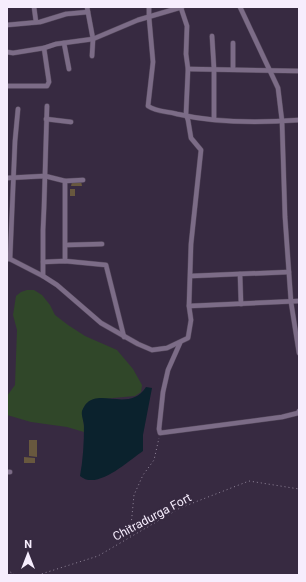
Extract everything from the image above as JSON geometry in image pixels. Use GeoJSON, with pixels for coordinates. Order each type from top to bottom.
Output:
{"type":"FeatureCollection","features":[{"type":"Feature","properties":{"kind":"street"},"geometry":{"type":"LineString","coordinates":[[34,7],[36,22]]}},
{"type":"Feature","properties":{"kind":"street"},"geometry":{"type":"LineString","coordinates":[[149,7],[153,62],[148,106],[154,110],[187,117],[249,121],[299,120]]}},
{"type":"Feature","properties":{"kind":"street"},"geometry":{"type":"LineString","coordinates":[[7,52],[44,48],[64,43],[93,39],[149,17],[183,7],[187,26],[186,54],[188,69],[186,114],[191,138],[201,150],[191,244],[189,306],[191,320],[188,338],[167,348],[152,350],[124,337],[101,323],[57,285],[43,276],[9,259],[18,109]]}},
{"type":"Feature","properties":{"kind":"street"},"geometry":{"type":"LineString","coordinates":[[240,7],[278,88],[282,121],[291,302],[299,354]]}},
{"type":"Feature","properties":{"kind":"street"},"geometry":{"type":"LineString","coordinates":[[7,25],[36,22],[88,9],[93,39],[92,56]]}},
{"type":"Feature","properties":{"kind":"street"},"geometry":{"type":"LineString","coordinates":[[212,36],[214,69],[214,119]]}},
{"type":"Feature","properties":{"kind":"street"},"geometry":{"type":"LineString","coordinates":[[233,42],[233,70]]}},
{"type":"Feature","properties":{"kind":"street"},"geometry":{"type":"LineString","coordinates":[[64,43],[69,69]]}},
{"type":"Feature","properties":{"kind":"street"},"geometry":{"type":"LineString","coordinates":[[7,86],[47,86],[49,82],[44,48]]}},
{"type":"Feature","properties":{"kind":"street"},"geometry":{"type":"LineString","coordinates":[[188,69],[299,71]]}},
{"type":"Feature","properties":{"kind":"street"},"geometry":{"type":"LineString","coordinates":[[43,276],[47,106]]}},
{"type":"Feature","properties":{"kind":"street"},"geometry":{"type":"LineString","coordinates":[[46,119],[71,122]]}},
{"type":"Feature","properties":{"kind":"street"},"geometry":{"type":"LineString","coordinates":[[7,178],[45,176],[65,181],[83,180]]}},
{"type":"Feature","properties":{"kind":"street"},"geometry":{"type":"LineString","coordinates":[[65,181],[65,262]]}},
{"type":"Feature","properties":{"kind":"street"},"geometry":{"type":"LineString","coordinates":[[66,245],[102,244]]}},
{"type":"Feature","properties":{"kind":"street"},"geometry":{"type":"LineString","coordinates":[[43,262],[106,265],[124,337]]}},
{"type":"Feature","properties":{"kind":"street"},"geometry":{"type":"LineString","coordinates":[[191,276],[289,272]]}},
{"type":"Feature","properties":{"kind":"street"},"geometry":{"type":"LineString","coordinates":[[240,274],[242,304]]}},
{"type":"Feature","properties":{"kind":"street"},"geometry":{"type":"LineString","coordinates":[[189,306],[299,302]]}},
{"type":"Feature","properties":{"kind":"street"},"geometry":{"type":"LineString","coordinates":[[180,343],[168,370],[160,414],[160,433],[282,417],[298,413],[299,411]]}},
{"type":"Feature","properties":{"kind":"path"},"geometry":{"type":"LineString","coordinates":[[130,537],[134,495],[143,475],[154,460],[160,433]]}},
{"type":"Feature","properties":{"kind":"path","name":"Chitradurga Fort"},"geometry":{"type":"LineString","coordinates":[[38,575],[98,556],[180,508],[248,481],[299,489]]}},
{"type":"Feature","properties":{"kind":"path"},"geometry":{"type":"LineString","coordinates":[[7,570],[15,575]]}},
{"type":"Feature","properties":{"kind":"green space"},"geometry":{"type":"Polygon","coordinates":[[[27,290],[34,290],[42,295],[50,305],[55,315],[68,325],[85,336],[117,350],[133,369],[142,385],[141,392],[135,396],[92,400],[87,403],[83,410],[84,432],[67,427],[31,422],[7,415],[7,396],[15,385],[17,330],[13,315],[16,296],[27,290]]]}},
{"type":"Feature","properties":{"kind":"water"},"geometry":{"type":"Polygon","coordinates":[[[146,387],[152,388],[143,435],[143,451],[112,473],[103,477],[95,480],[87,480],[80,476],[84,438],[82,411],[86,404],[93,399],[100,398],[132,398],[146,387]]]}},
{"type":"Feature","properties":{"kind":"building"},"geometry":{"type":"Polygon","coordinates":[[[81,181],[82,186],[71,186],[72,182],[81,181]]]}},
{"type":"Feature","properties":{"kind":"building"},"geometry":{"type":"Polygon","coordinates":[[[70,189],[75,189],[75,196],[70,196],[70,189]]]}},
{"type":"Feature","properties":{"kind":"building"},"geometry":{"type":"Polygon","coordinates":[[[29,440],[37,440],[37,457],[29,456],[29,440]]]}},
{"type":"Feature","properties":{"kind":"building"},"geometry":{"type":"Polygon","coordinates":[[[24,457],[35,458],[35,463],[24,463],[24,457]]]}}]}
